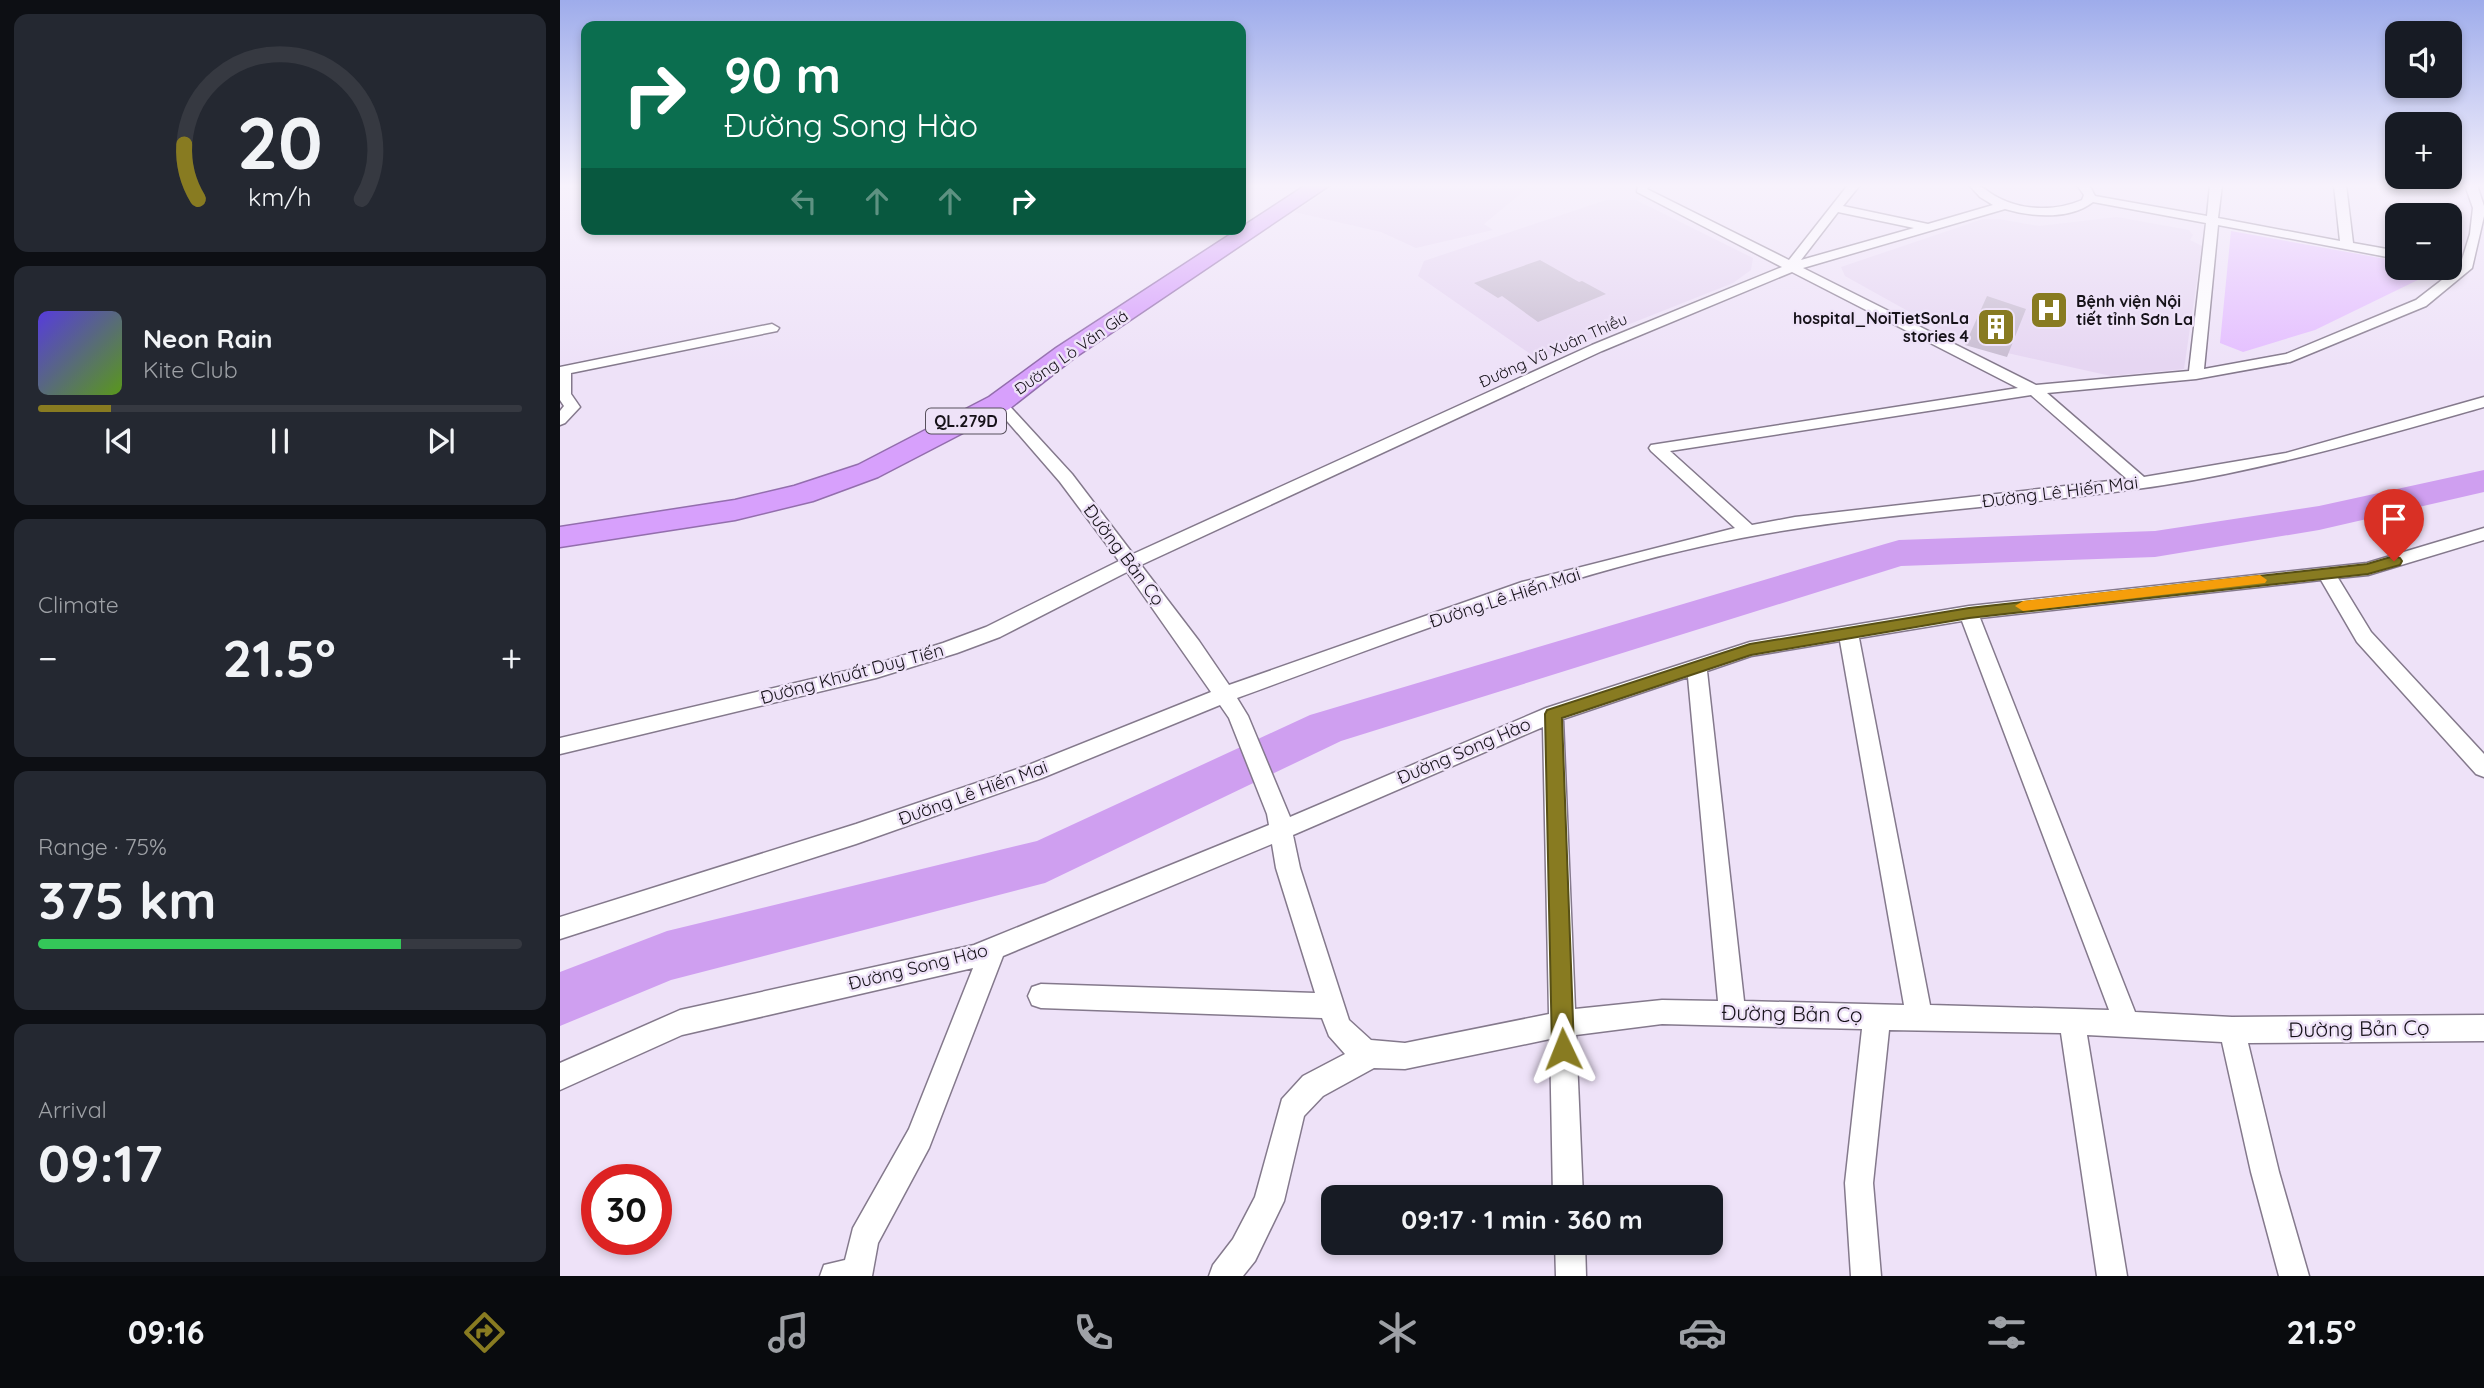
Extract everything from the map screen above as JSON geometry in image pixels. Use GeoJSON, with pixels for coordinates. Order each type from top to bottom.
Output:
{"type":"FeatureCollection","features":[{"type":"Feature","properties":{"kind":"highway","name":"Đường Lò Văn Giá"},"geometry":{"type":"LineString","coordinates":[[560,537],[678,520],[802,494],[867,471],[934,439],[999,403],[1065,353],[1230,245]]}},
{"type":"Feature","properties":{"kind":"street"},"geometry":{"type":"LineString","coordinates":[[1748,245],[2034,390],[2140,482]]}},
{"type":"Feature","properties":{"kind":"street"},"geometry":{"type":"LineString","coordinates":[[1792,267],[1806,245]]}},
{"type":"Feature","properties":{"kind":"street","name":"Đường Vũ Xuân Thiều"},"geometry":{"type":"LineString","coordinates":[[1129,563],[1597,348],[1792,267],[1871,245]]}},
{"type":"Feature","properties":{"kind":"street"},"geometry":{"type":"LineString","coordinates":[[2196,375],[2210,245]]}},
{"type":"Feature","properties":{"kind":"street"},"geometry":{"type":"LineString","coordinates":[[2339,245],[2385,253]]}},
{"type":"Feature","properties":{"kind":"street"},"geometry":{"type":"LineString","coordinates":[[1749,532],[1657,447],[2034,390],[2196,375],[2290,358],[2421,303],[2466,268],[2473,245]]}},
{"type":"Feature","properties":{"kind":"street"},"geometry":{"type":"LineString","coordinates":[[2462,267],[2484,271]]}},
{"type":"Feature","properties":{"kind":"street"},"geometry":{"type":"LineString","coordinates":[[560,420],[572,407],[565,394],[562,370],[772,328]]}},
{"type":"Feature","properties":{"kind":"street","name":"Đường Lê Hiến Mai"},"geometry":{"type":"LineString","coordinates":[[560,928],[856,834],[1021,777],[1224,695],[1528,586],[1703,540],[1795,523],[2140,482],[2288,457],[2484,402]]}},
{"type":"Feature","properties":{"kind":"street","name":"Đường Bản Cọ"},"geometry":{"type":"LineString","coordinates":[[999,403],[1066,478],[1192,646],[1238,716],[1280,822]]}},
{"type":"Feature","properties":{"kind":"street","name":"Đường Song Hào"},"geometry":{"type":"LineString","coordinates":[[560,1077],[680,1024],[975,956],[1280,822],[1553,714],[1750,649],[1969,613],[2368,569],[2484,534]]}},
{"type":"Feature","properties":{"kind":"street","name":"Đường Khuất Duy Tiến"},"geometry":{"type":"LineString","coordinates":[[560,746],[916,660],[993,632],[1129,563]]}},
{"type":"Feature","properties":{"kind":"street"},"geometry":{"type":"LineString","coordinates":[[2326,573],[2357,628],[2371,646],[2481,760]]}},
{"type":"Feature","properties":{"kind":"street"},"geometry":{"type":"LineString","coordinates":[[1969,613],[2127,1024]]}},
{"type":"Feature","properties":{"kind":"street"},"geometry":{"type":"LineString","coordinates":[[1848,633],[1920,1017]]}},
{"type":"Feature","properties":{"kind":"street"},"geometry":{"type":"LineString","coordinates":[[1697,667],[1732,1013]]}},
{"type":"Feature","properties":{"kind":"street"},"geometry":{"type":"LineString","coordinates":[[1553,714],[1568,1185]]}},
{"type":"Feature","properties":{"kind":"street"},"geometry":{"type":"LineString","coordinates":[[1224,1276],[1244,1250],[1269,1201],[1292,1109],[1313,1086],[1369,1056],[1345,1038],[1330,1006],[1288,868],[1280,822]]}},
{"type":"Feature","properties":{"kind":"street"},"geometry":{"type":"LineString","coordinates":[[850,1275],[864,1239],[919,1138],[994,947]]}},
{"type":"Feature","properties":{"kind":"street"},"geometry":{"type":"LineString","coordinates":[[1041,996],[1330,1006]]}},
{"type":"Feature","properties":{"kind":"street","name":"Đường Bản Cọ"},"geometry":{"type":"LineString","coordinates":[[1369,1056],[1405,1056],[1625,1014],[1732,1013],[2072,1021],[2232,1030],[2484,1028]]}},
{"type":"Feature","properties":{"kind":"street"},"geometry":{"type":"LineString","coordinates":[[1866,1276],[1859,1184],[1877,1016]]}},
{"type":"Feature","properties":{"kind":"street"},"geometry":{"type":"LineString","coordinates":[[2072,1021],[2112,1276]]}},
{"type":"Feature","properties":{"kind":"street"},"geometry":{"type":"LineString","coordinates":[[2232,1030],[2265,1172],[2294,1276]]}},
{"type":"Feature","properties":{"kind":"street"},"geometry":{"type":"LineString","coordinates":[[1570,1255],[1571,1276]]}},
{"type":"Feature","properties":{"kind":"shaded area"},"geometry":{"type":"Polygon","coordinates":[[[1408,245],[1431,245],[1416,248],[1408,245]]]}},
{"type":"Feature","properties":{"kind":"shaded area"},"geometry":{"type":"Polygon","coordinates":[[[1473,245],[1726,245],[1753,258],[1751,270],[1733,283],[1539,360],[1418,276],[1424,261],[1473,245]]]}},
{"type":"Feature","properties":{"kind":"shaded area","name":"Bệnh viện Nội tiết tỉnh Sơn La"},"geometry":{"type":"Polygon","coordinates":[[[1907,245],[2202,246],[2184,369],[2111,376],[1967,344],[1845,276],[1841,267],[1907,245]]]}},
{"type":"Feature","properties":{"kind":"shaded area"},"geometry":{"type":"Polygon","coordinates":[[[2230,245],[2306,245],[2385,259],[2385,280],[2418,280],[2315,330],[2243,352],[2220,343],[2230,245]]]}},
{"type":"Feature","properties":{"kind":"building"},"geometry":{"type":"Polygon","coordinates":[[[1540,260],[1606,294],[1538,322],[1502,296],[1498,298],[1474,283],[1540,260]]]}},
{"type":"Feature","properties":{"kind":"building","name":"hospital_NoiTietSonLa stories 4"},"geometry":{"type":"Polygon","coordinates":[[[1987,296],[2026,309],[2007,357],[1965,345],[1987,296]]]}},
{"type":"Feature","properties":{"kind":"waterway"},"geometry":{"type":"LineString","coordinates":[[560,999],[667,956],[1045,861],[1326,728],[1899,553],[2155,544],[2319,518],[2484,481]]}},
{"type":"Feature","properties":{"kind":"slow traffic"},"geometry":{"type":"LineString","coordinates":[[2023,606],[2260,580]]}},
{"type":"Feature","properties":{"kind":"place","name":"Bệnh viện Nội tiết tỉnh Sơn La"},"geometry":{"type":"Point","coordinates":[2049,310]}},
{"type":"Feature","properties":{"kind":"place","name":"hospital_NoiTietSonLa stories 4"},"geometry":{"type":"Point","coordinates":[1996,327]}},
{"type":"Feature","properties":{"kind":"route"},"geometry":{"type":"LineString","coordinates":[[1563,1049],[1553,714],[1750,649],[1969,613],[2368,569],[2394,561]]}}]}
